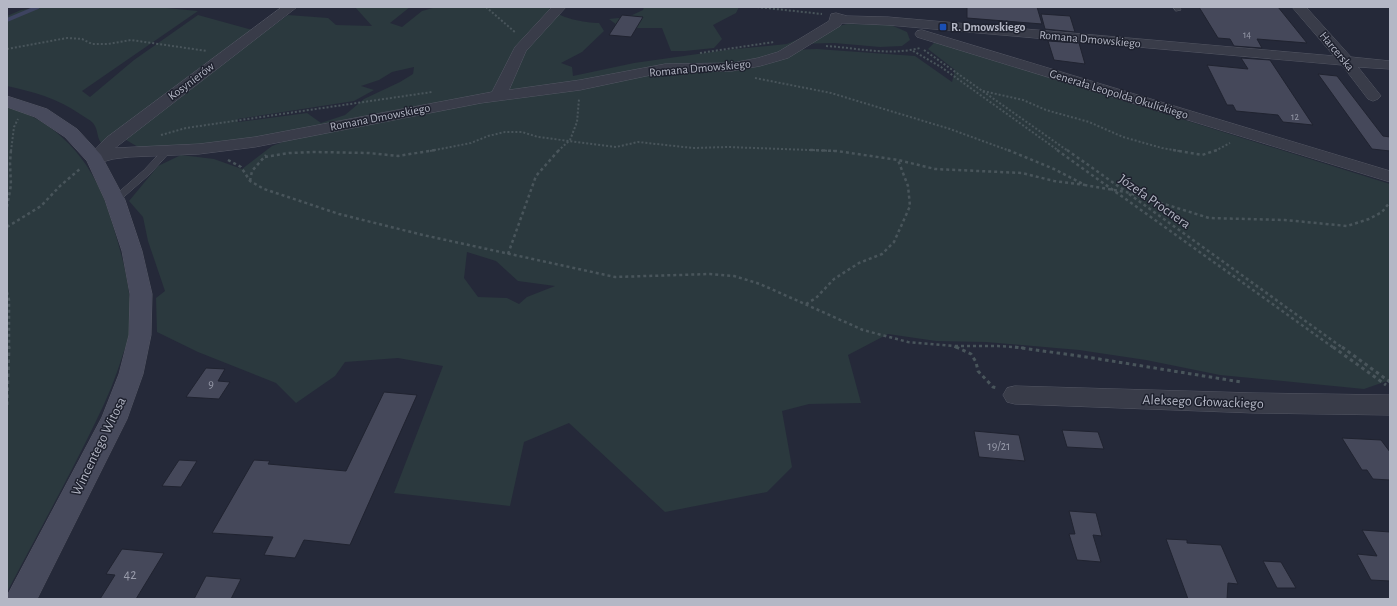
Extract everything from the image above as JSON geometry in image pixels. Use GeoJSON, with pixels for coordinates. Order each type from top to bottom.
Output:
{"type":"FeatureCollection","features":[{"type":"Feature","properties":{"kind":"street","name":"Kosynierów"},"geometry":{"type":"LineString","coordinates":[[94,158],[111,143],[290,7]]}},
{"type":"Feature","properties":{"kind":"street"},"geometry":{"type":"LineString","coordinates":[[498,96],[520,50],[559,7]]}},
{"type":"Feature","properties":{"kind":"street","name":"Generała Leopolda Okulickiego"},"geometry":{"type":"LineString","coordinates":[[849,7],[888,14],[917,32],[1390,176]]}},
{"type":"Feature","properties":{"kind":"street","name":"Harcerska"},"geometry":{"type":"LineString","coordinates":[[1299,7],[1346,61],[1373,96]]}},
{"type":"Feature","properties":{"kind":"street","name":"Romana Dmowskiego"},"geometry":{"type":"LineString","coordinates":[[834,12],[846,20],[888,14],[951,28],[1390,65]]}},
{"type":"Feature","properties":{"kind":"street","name":"Romana Dmowskiego"},"geometry":{"type":"LineString","coordinates":[[94,158],[129,152],[199,149],[255,142],[329,126],[498,96],[580,85],[665,68],[713,68],[760,62],[783,55],[835,23],[834,12]]}},
{"type":"Feature","properties":{"kind":"street","name":"Wincentego Witosa"},"geometry":{"type":"LineString","coordinates":[[7,101],[41,113],[71,133],[94,158],[115,200],[132,251],[141,294],[140,335],[131,374],[114,419],[20,599]]}},
{"type":"Feature","properties":{"kind":"street","name":"Aleksego Głowackiego"},"geometry":{"type":"LineString","coordinates":[[1015,395],[1246,402],[1390,404]]}},
{"type":"Feature","properties":{"kind":"lane"},"geometry":{"type":"LineString","coordinates":[[115,200],[147,172],[167,151]]}},
{"type":"Feature","properties":{"kind":"path"},"geometry":{"type":"LineString","coordinates":[[486,7],[527,42]]}},
{"type":"Feature","properties":{"kind":"path"},"geometry":{"type":"LineString","coordinates":[[757,7],[834,12]]}},
{"type":"Feature","properties":{"kind":"path","name":"Józefa Procnera"},"geometry":{"type":"LineString","coordinates":[[917,32],[916,43],[923,49],[1126,192],[1390,382]]}},
{"type":"Feature","properties":{"kind":"path"},"geometry":{"type":"LineString","coordinates":[[7,49],[55,38],[67,38],[82,39],[92,44],[99,45],[131,40],[228,54]]}},
{"type":"Feature","properties":{"kind":"path"},"geometry":{"type":"LineString","coordinates":[[824,46],[894,52],[913,50],[968,86],[1390,388]]}},
{"type":"Feature","properties":{"kind":"path"},"geometry":{"type":"LineString","coordinates":[[749,76],[831,93],[950,129],[1054,169],[1085,185]]}},
{"type":"Feature","properties":{"kind":"path"},"geometry":{"type":"LineString","coordinates":[[508,254],[536,176],[553,156],[570,140],[577,122],[580,85]]}},
{"type":"Feature","properties":{"kind":"path"},"geometry":{"type":"LineString","coordinates":[[968,86],[982,91],[1013,97],[1046,110],[1089,122],[1123,137],[1182,152],[1202,155],[1213,152],[1220,147],[1249,134]]}},
{"type":"Feature","properties":{"kind":"path"},"geometry":{"type":"LineString","coordinates":[[7,207],[11,185],[10,163],[14,127],[18,118],[30,109]]}},
{"type":"Feature","properties":{"kind":"path"},"geometry":{"type":"LineString","coordinates":[[250,181],[252,171],[265,157],[283,153],[368,153],[398,156],[450,148],[505,132],[522,132],[538,137],[616,147],[638,142],[693,148],[728,147],[837,151],[898,160],[935,169],[1022,173],[1054,181],[1126,192],[1209,218],[1285,220],[1347,226],[1369,219],[1382,212],[1390,202]]}},
{"type":"Feature","properties":{"kind":"path"},"geometry":{"type":"LineString","coordinates":[[199,149],[221,156],[241,167],[250,181],[264,189],[339,214],[423,236],[615,277],[710,274],[734,276],[760,284],[863,330],[908,342],[953,346],[1002,346],[1049,351],[1133,363],[1248,383]]}},
{"type":"Feature","properties":{"kind":"path"},"geometry":{"type":"LineString","coordinates":[[7,228],[41,206],[60,186],[94,158]]}},
{"type":"Feature","properties":{"kind":"path"},"geometry":{"type":"LineString","coordinates":[[806,304],[816,298],[834,279],[859,263],[882,254],[894,242],[910,206],[908,186],[898,160]]}},
{"type":"Feature","properties":{"kind":"path"},"geometry":{"type":"LineString","coordinates":[[7,292],[9,300],[9,380],[7,405]]}},
{"type":"Feature","properties":{"kind":"path"},"geometry":{"type":"LineString","coordinates":[[953,346],[971,354],[976,362],[978,371],[993,387],[1015,395]]}},
{"type":"Feature","properties":{"kind":"shaded area"},"geometry":{"type":"Polygon","coordinates":[[[40,7],[156,7],[198,11],[82,91],[90,97],[134,60],[198,15],[263,33],[288,15],[328,18],[336,25],[372,26],[355,7],[410,7],[390,23],[402,27],[422,11],[436,7],[548,7],[552,11],[565,17],[579,21],[599,23],[604,31],[582,52],[561,63],[572,67],[573,76],[634,63],[726,50],[787,44],[817,31],[847,24],[891,25],[907,32],[910,40],[902,46],[880,47],[834,43],[795,44],[789,50],[817,49],[915,56],[952,82],[955,70],[928,49],[934,43],[938,43],[1390,184],[1390,380],[1364,389],[1220,375],[1146,360],[1079,350],[986,342],[936,341],[888,334],[848,355],[861,403],[809,404],[782,411],[792,467],[767,492],[665,512],[569,423],[524,442],[510,506],[394,493],[443,366],[398,358],[345,362],[335,376],[296,403],[276,383],[198,352],[157,332],[156,298],[165,291],[148,241],[143,217],[129,201],[158,166],[181,155],[214,159],[242,169],[272,146],[310,132],[269,135],[214,143],[158,147],[138,147],[123,138],[103,145],[99,140],[93,123],[71,108],[45,96],[7,86],[7,16],[21,10],[40,7]],[[414,67],[392,72],[379,80],[361,86],[374,90],[354,101],[238,119],[238,122],[307,113],[321,123],[345,115],[364,99],[400,82],[413,74],[414,67]],[[467,252],[464,278],[478,297],[507,298],[519,304],[527,297],[555,286],[518,281],[496,261],[467,252]]]}},
{"type":"Feature","properties":{"kind":"shaded area"},"geometry":{"type":"Polygon","coordinates":[[[644,7],[739,7],[736,13],[713,25],[722,39],[714,48],[671,51],[662,28],[621,28],[609,19],[628,17],[643,10],[644,7]]]}},
{"type":"Feature","properties":{"kind":"shaded area"},"geometry":{"type":"Polygon","coordinates":[[[7,107],[25,113],[56,132],[69,144],[92,173],[107,207],[121,253],[128,286],[131,319],[129,339],[104,404],[7,592],[7,107]]]}},
{"type":"Feature","properties":{"kind":"building"},"geometry":{"type":"Polygon","coordinates":[[[967,7],[1037,7],[1042,24],[967,18],[967,7]]]}},
{"type":"Feature","properties":{"kind":"building"},"geometry":{"type":"Polygon","coordinates":[[[1199,7],[1278,7],[1307,43],[1257,39],[1262,48],[1234,46],[1230,39],[1218,38],[1199,7]]]}},
{"type":"Feature","properties":{"kind":"building"},"geometry":{"type":"Polygon","coordinates":[[[1041,14],[1070,16],[1075,32],[1045,29],[1041,14]]]}},
{"type":"Feature","properties":{"kind":"building"},"geometry":{"type":"Polygon","coordinates":[[[622,15],[643,17],[631,37],[609,35],[622,15]]]}},
{"type":"Feature","properties":{"kind":"building"},"geometry":{"type":"Polygon","coordinates":[[[1048,41],[1079,43],[1085,64],[1054,60],[1048,41]]]}},
{"type":"Feature","properties":{"kind":"building"},"geometry":{"type":"Polygon","coordinates":[[[1241,58],[1270,60],[1313,125],[1283,122],[1278,115],[1236,111],[1233,105],[1227,105],[1207,65],[1248,69],[1241,58]]]}},
{"type":"Feature","properties":{"kind":"building"},"geometry":{"type":"Polygon","coordinates":[[[1318,74],[1337,76],[1383,136],[1390,137],[1390,151],[1372,149],[1318,74]]]}},
{"type":"Feature","properties":{"kind":"building"},"geometry":{"type":"Polygon","coordinates":[[[206,368],[225,369],[218,381],[230,382],[219,399],[186,397],[206,368]]]}},
{"type":"Feature","properties":{"kind":"building"},"geometry":{"type":"Polygon","coordinates":[[[384,392],[417,395],[350,545],[304,540],[295,558],[264,555],[273,537],[212,533],[254,460],[270,461],[268,464],[346,471],[384,392]]]}},
{"type":"Feature","properties":{"kind":"building"},"geometry":{"type":"Polygon","coordinates":[[[1062,430],[1098,432],[1104,449],[1067,447],[1062,430]]]}},
{"type":"Feature","properties":{"kind":"building"},"geometry":{"type":"Polygon","coordinates":[[[974,431],[1019,435],[1025,461],[979,457],[974,431]]]}},
{"type":"Feature","properties":{"kind":"building"},"geometry":{"type":"Polygon","coordinates":[[[1342,438],[1381,440],[1390,452],[1390,480],[1373,479],[1367,470],[1362,470],[1342,438]]]}},
{"type":"Feature","properties":{"kind":"building"},"geometry":{"type":"Polygon","coordinates":[[[179,460],[197,461],[181,487],[162,486],[179,460]]]}},
{"type":"Feature","properties":{"kind":"building"},"geometry":{"type":"Polygon","coordinates":[[[1069,511],[1096,513],[1102,536],[1093,535],[1101,562],[1077,560],[1069,534],[1075,534],[1069,511]]]}},
{"type":"Feature","properties":{"kind":"building"},"geometry":{"type":"Polygon","coordinates":[[[1362,530],[1390,532],[1390,581],[1371,580],[1357,554],[1377,556],[1362,530]]]}},
{"type":"Feature","properties":{"kind":"building"},"geometry":{"type":"Polygon","coordinates":[[[1166,539],[1187,540],[1187,543],[1221,545],[1238,584],[1228,583],[1227,599],[1188,599],[1166,539]]]}},
{"type":"Feature","properties":{"kind":"building"},"geometry":{"type":"Polygon","coordinates":[[[122,549],[164,553],[136,599],[100,599],[115,575],[106,574],[122,549]]]}},
{"type":"Feature","properties":{"kind":"building"},"geometry":{"type":"Polygon","coordinates":[[[1263,561],[1281,562],[1296,588],[1277,588],[1263,561]]]}},
{"type":"Feature","properties":{"kind":"building"},"geometry":{"type":"Polygon","coordinates":[[[206,576],[241,579],[231,599],[194,599],[206,576]]]}},
{"type":"Feature","properties":{"kind":"waterway"},"geometry":{"type":"LineString","coordinates":[[7,20],[38,7]]}},
{"type":"Feature","properties":{"kind":"place","name":"R. Dmowskiego"},"geometry":{"type":"Point","coordinates":[943,27]}}]}
